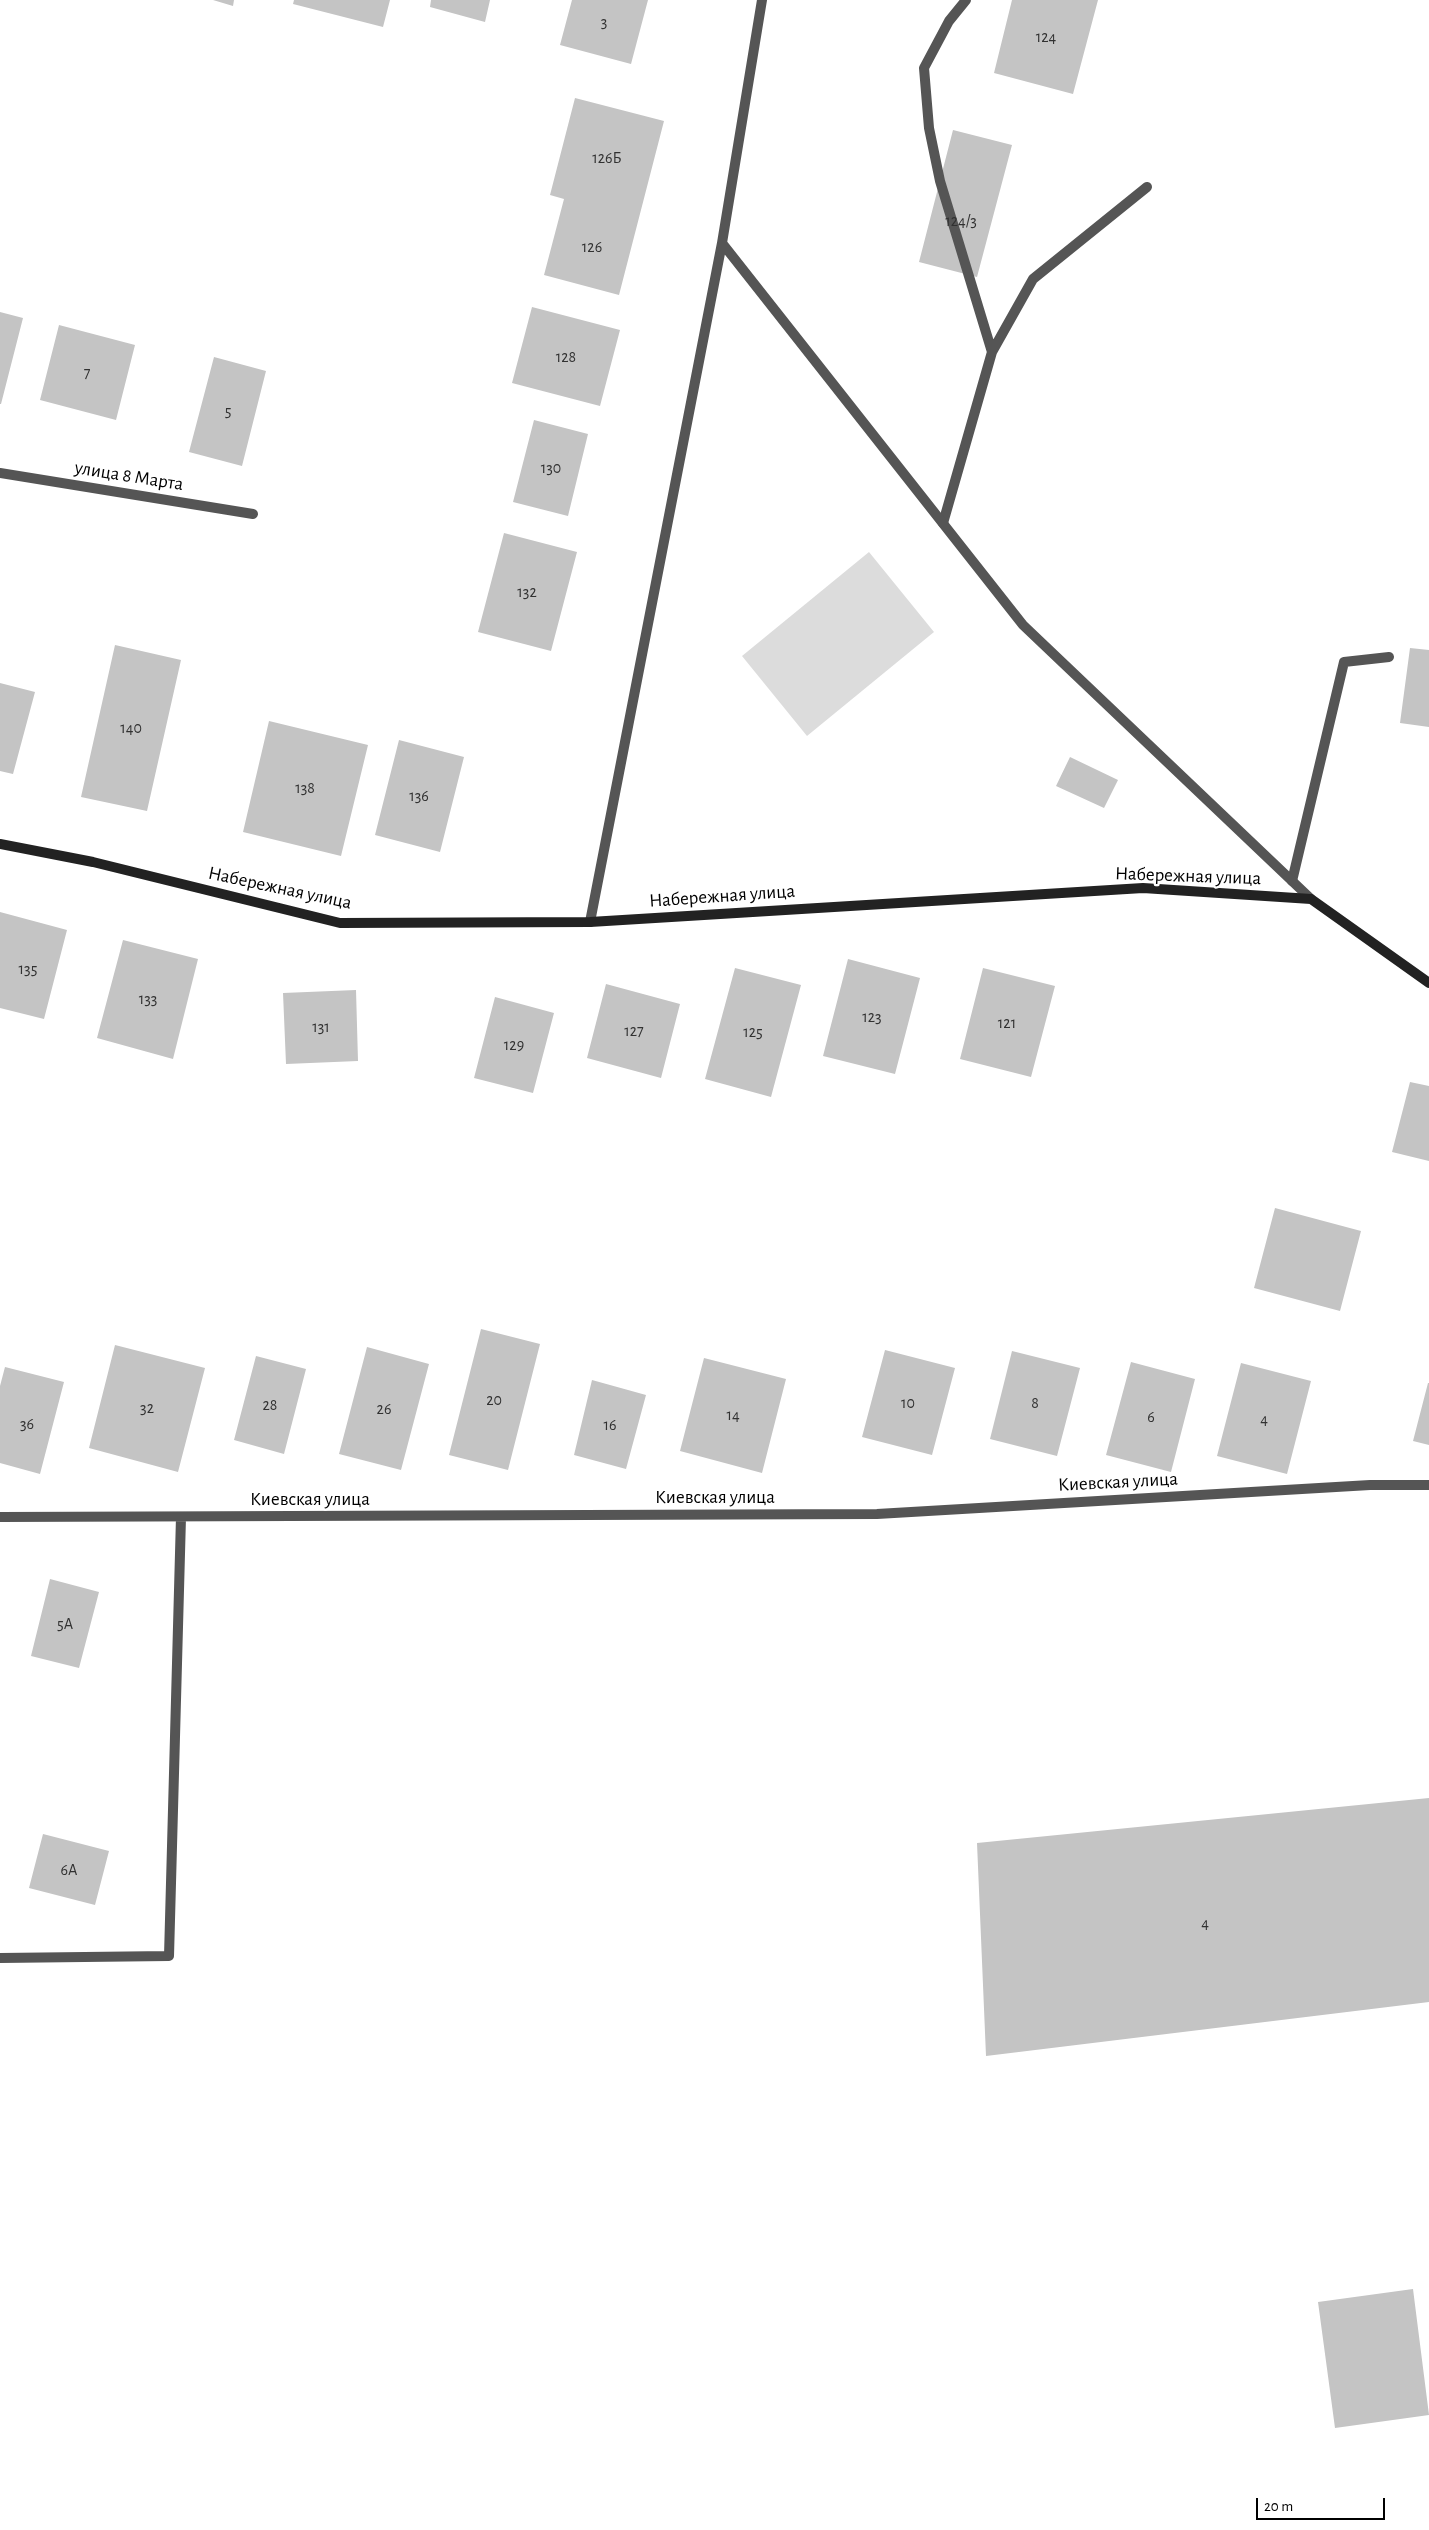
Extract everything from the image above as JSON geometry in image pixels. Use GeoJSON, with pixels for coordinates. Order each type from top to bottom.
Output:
{"type":"FeatureCollection","features":[{"type":"Feature","properties":{"kind":"street"},"geometry":{"type":"LineString","coordinates":[[590,922],[722,243],[762,0]]}},
{"type":"Feature","properties":{"kind":"street"},"geometry":{"type":"LineString","coordinates":[[966,0],[948,21],[924,68],[929,128],[940,181],[992,352]]}},
{"type":"Feature","properties":{"kind":"street"},"geometry":{"type":"LineString","coordinates":[[943,523],[992,352],[1033,279],[1147,187]]}},
{"type":"Feature","properties":{"kind":"street"},"geometry":{"type":"LineString","coordinates":[[722,243],[1024,625],[1311,900],[1429,982]]}},
{"type":"Feature","properties":{"kind":"street","name":"улица 8 Марта"},"geometry":{"type":"LineString","coordinates":[[0,473],[253,514]]}},
{"type":"Feature","properties":{"kind":"street"},"geometry":{"type":"LineString","coordinates":[[1292,881],[1344,662],[1389,657]]}},
{"type":"Feature","properties":{"kind":"street","name":"Набережная улица"},"geometry":{"type":"LineString","coordinates":[[0,844],[93,862],[340,923],[590,922],[1142,888],[1311,900]]}},
{"type":"Feature","properties":{"kind":"street","name":"Киевская улица"},"geometry":{"type":"LineString","coordinates":[[0,1517],[877,1514],[1370,1485],[1429,1485]]}},
{"type":"Feature","properties":{"kind":"street"},"geometry":{"type":"LineString","coordinates":[[0,1958],[169,1956],[181,1517]]}},
{"type":"Feature","properties":{"kind":"shaded area"},"geometry":{"type":"Polygon","coordinates":[[[869,552],[934,632],[807,736],[742,656],[869,552]]]}},
{"type":"Feature","properties":{"kind":"building"},"geometry":{"type":"Polygon","coordinates":[[[213,0],[234,0],[233,6],[213,0]]]}},
{"type":"Feature","properties":{"kind":"building"},"geometry":{"type":"Polygon","coordinates":[[[294,0],[390,0],[383,27],[293,4],[294,0]]]}},
{"type":"Feature","properties":{"kind":"building"},"geometry":{"type":"Polygon","coordinates":[[[431,0],[490,0],[485,22],[430,7],[431,0]]]}},
{"type":"Feature","properties":{"kind":"building"},"geometry":{"type":"Polygon","coordinates":[[[572,0],[648,0],[631,64],[560,45],[572,0]]]}},
{"type":"Feature","properties":{"kind":"building"},"geometry":{"type":"Polygon","coordinates":[[[1012,0],[1098,0],[1073,94],[994,73],[1012,0]]]}},
{"type":"Feature","properties":{"kind":"building"},"geometry":{"type":"Polygon","coordinates":[[[575,98],[664,121],[619,295],[544,275],[564,199],[550,195],[575,98]]]}},
{"type":"Feature","properties":{"kind":"building"},"geometry":{"type":"Polygon","coordinates":[[[953,130],[1012,145],[977,277],[919,262],[953,130]]]}},
{"type":"Feature","properties":{"kind":"building"},"geometry":{"type":"Polygon","coordinates":[[[532,307],[620,330],[600,406],[512,383],[532,307]]]}},
{"type":"Feature","properties":{"kind":"building"},"geometry":{"type":"Polygon","coordinates":[[[0,312],[23,318],[1,404],[0,404],[0,312]]]}},
{"type":"Feature","properties":{"kind":"building"},"geometry":{"type":"Polygon","coordinates":[[[59,325],[135,345],[116,420],[40,400],[59,325]]]}},
{"type":"Feature","properties":{"kind":"building"},"geometry":{"type":"Polygon","coordinates":[[[214,357],[266,371],[242,466],[189,452],[214,357]]]}},
{"type":"Feature","properties":{"kind":"building"},"geometry":{"type":"Polygon","coordinates":[[[534,420],[588,434],[568,516],[513,502],[534,420]]]}},
{"type":"Feature","properties":{"kind":"building"},"geometry":{"type":"Polygon","coordinates":[[[504,533],[577,552],[551,651],[478,632],[504,533]]]}},
{"type":"Feature","properties":{"kind":"building"},"geometry":{"type":"Polygon","coordinates":[[[115,645],[181,660],[147,811],[81,797],[115,645]]]}},
{"type":"Feature","properties":{"kind":"building"},"geometry":{"type":"Polygon","coordinates":[[[1410,648],[1429,650],[1429,727],[1400,723],[1410,648]]]}},
{"type":"Feature","properties":{"kind":"building"},"geometry":{"type":"Polygon","coordinates":[[[0,683],[35,692],[13,774],[0,771],[0,683]]]}},
{"type":"Feature","properties":{"kind":"building"},"geometry":{"type":"Polygon","coordinates":[[[269,721],[368,745],[341,856],[243,832],[269,721]]]}},
{"type":"Feature","properties":{"kind":"building"},"geometry":{"type":"Polygon","coordinates":[[[399,740],[464,757],[440,852],[375,835],[399,740]]]}},
{"type":"Feature","properties":{"kind":"building"},"geometry":{"type":"Polygon","coordinates":[[[1070,757],[1118,780],[1104,808],[1056,786],[1070,757]]]}},
{"type":"Feature","properties":{"kind":"building"},"geometry":{"type":"Polygon","coordinates":[[[0,912],[67,930],[44,1019],[0,1008],[0,912]]]}},
{"type":"Feature","properties":{"kind":"building"},"geometry":{"type":"Polygon","coordinates":[[[123,940],[198,959],[173,1059],[97,1038],[123,940]]]}},
{"type":"Feature","properties":{"kind":"building"},"geometry":{"type":"Polygon","coordinates":[[[848,959],[920,978],[895,1074],[823,1056],[848,959]]]}},
{"type":"Feature","properties":{"kind":"building"},"geometry":{"type":"Polygon","coordinates":[[[735,968],[801,985],[771,1097],[705,1079],[735,968]]]}},
{"type":"Feature","properties":{"kind":"building"},"geometry":{"type":"Polygon","coordinates":[[[983,968],[1055,986],[1031,1077],[960,1059],[983,968]]]}},
{"type":"Feature","properties":{"kind":"building"},"geometry":{"type":"Polygon","coordinates":[[[606,984],[680,1004],[661,1078],[587,1058],[606,984]]]}},
{"type":"Feature","properties":{"kind":"building"},"geometry":{"type":"Polygon","coordinates":[[[356,990],[358,1061],[286,1064],[283,993],[356,990]]]}},
{"type":"Feature","properties":{"kind":"building"},"geometry":{"type":"Polygon","coordinates":[[[495,997],[554,1013],[533,1093],[474,1078],[495,997]]]}},
{"type":"Feature","properties":{"kind":"building"},"geometry":{"type":"Polygon","coordinates":[[[1410,1082],[1429,1086],[1429,1161],[1392,1152],[1410,1082]]]}},
{"type":"Feature","properties":{"kind":"building"},"geometry":{"type":"Polygon","coordinates":[[[1275,1208],[1361,1231],[1340,1311],[1254,1288],[1275,1208]]]}},
{"type":"Feature","properties":{"kind":"building"},"geometry":{"type":"Polygon","coordinates":[[[481,1329],[540,1344],[508,1470],[449,1455],[481,1329]]]}},
{"type":"Feature","properties":{"kind":"building"},"geometry":{"type":"Polygon","coordinates":[[[115,1345],[205,1368],[178,1472],[89,1448],[115,1345]]]}},
{"type":"Feature","properties":{"kind":"building"},"geometry":{"type":"Polygon","coordinates":[[[367,1347],[429,1364],[401,1470],[339,1454],[367,1347]]]}},
{"type":"Feature","properties":{"kind":"building"},"geometry":{"type":"Polygon","coordinates":[[[885,1350],[955,1368],[932,1455],[862,1437],[885,1350]]]}},
{"type":"Feature","properties":{"kind":"building"},"geometry":{"type":"Polygon","coordinates":[[[1012,1351],[1080,1368],[1057,1456],[990,1439],[1012,1351]]]}},
{"type":"Feature","properties":{"kind":"building"},"geometry":{"type":"Polygon","coordinates":[[[256,1356],[306,1369],[284,1454],[234,1440],[256,1356]]]}},
{"type":"Feature","properties":{"kind":"building"},"geometry":{"type":"Polygon","coordinates":[[[704,1358],[786,1379],[762,1473],[680,1451],[704,1358]]]}},
{"type":"Feature","properties":{"kind":"building"},"geometry":{"type":"Polygon","coordinates":[[[1131,1362],[1195,1379],[1171,1472],[1106,1455],[1131,1362]]]}},
{"type":"Feature","properties":{"kind":"building"},"geometry":{"type":"Polygon","coordinates":[[[1241,1363],[1311,1381],[1287,1474],[1217,1456],[1241,1363]]]}},
{"type":"Feature","properties":{"kind":"building"},"geometry":{"type":"Polygon","coordinates":[[[5,1367],[64,1382],[40,1474],[0,1463],[0,1386],[5,1367]]]}},
{"type":"Feature","properties":{"kind":"building"},"geometry":{"type":"Polygon","coordinates":[[[592,1380],[646,1395],[626,1469],[574,1455],[592,1380]]]}},
{"type":"Feature","properties":{"kind":"building"},"geometry":{"type":"Polygon","coordinates":[[[1429,1383],[1429,1445],[1413,1441],[1429,1383]]]}},
{"type":"Feature","properties":{"kind":"building"},"geometry":{"type":"Polygon","coordinates":[[[50,1579],[99,1592],[79,1668],[31,1656],[50,1579]]]}},
{"type":"Feature","properties":{"kind":"building"},"geometry":{"type":"Polygon","coordinates":[[[1429,1798],[1429,2002],[986,2056],[977,1843],[1429,1798]]]}},
{"type":"Feature","properties":{"kind":"building"},"geometry":{"type":"Polygon","coordinates":[[[43,1834],[109,1851],[95,1905],[29,1888],[43,1834]]]}},
{"type":"Feature","properties":{"kind":"building"},"geometry":{"type":"Polygon","coordinates":[[[1413,2289],[1429,2415],[1335,2428],[1318,2302],[1413,2289]]]}}]}
